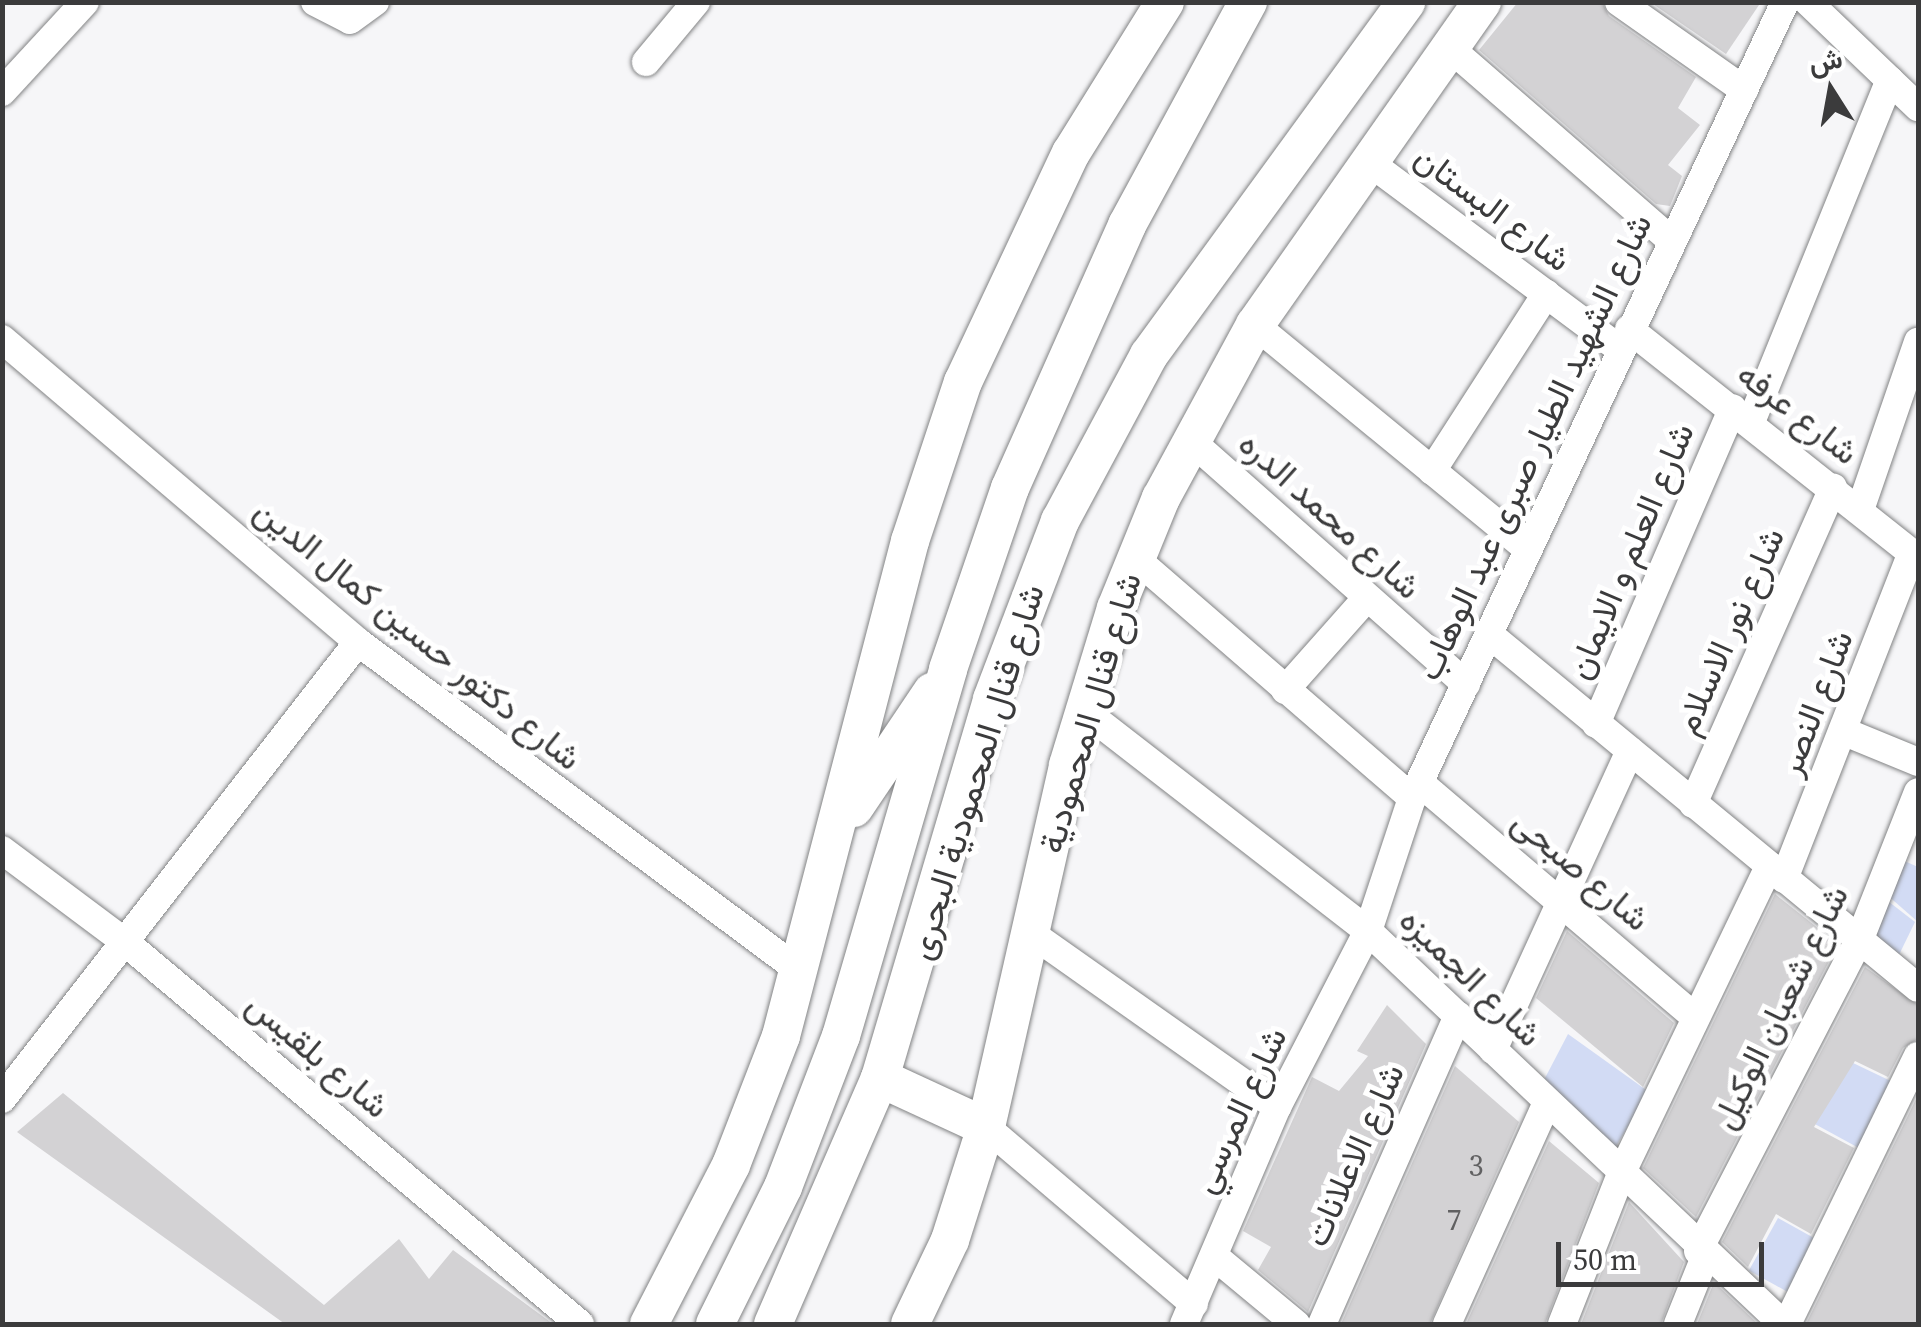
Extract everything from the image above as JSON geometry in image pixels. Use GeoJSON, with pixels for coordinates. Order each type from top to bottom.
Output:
{"type":"FeatureCollection","features":[{"type":"Feature","properties":{"kind":"main road","name":"شارع قنال المحمودية البحرى"},"geometry":{"type":"LineString","coordinates":[[715,1324],[782,1187],[841,1036],[948,669],[1010,488],[1077,329],[1248,2]]}},
{"type":"Feature","properties":{"kind":"main road","name":"شارع قنال المحمودية"},"geometry":{"type":"LineString","coordinates":[[910,1324],[950,1240],[986,1127],[1084,710],[1135,558],[1190,439],[1254,325],[1482,2]]}},
{"type":"Feature","properties":{"kind":"main road"},"geometry":{"type":"LineString","coordinates":[[649,1324],[731,1166],[800,971],[840,828],[910,542],[963,382],[1047,198],[1156,6]]}},
{"type":"Feature","properties":{"kind":"main road","name":"شارع قنال المحمودية البحرى"},"geometry":{"type":"LineString","coordinates":[[773,1324],[880,1078],[992,699],[1060,521],[1149,355],[1399,7]]}},
{"type":"Feature","properties":{"kind":"main road"},"geometry":{"type":"LineString","coordinates":[[840,828],[948,669]]}},
{"type":"Feature","properties":{"kind":"main road"},"geometry":{"type":"LineString","coordinates":[[880,1078],[986,1127]]}},
{"type":"Feature","properties":{"kind":"street"},"geometry":{"type":"LineString","coordinates":[[2,92],[86,2]]}},
{"type":"Feature","properties":{"kind":"street"},"geometry":{"type":"LineString","coordinates":[[315,2],[350,20],[372,6]]}},
{"type":"Feature","properties":{"kind":"street"},"geometry":{"type":"LineString","coordinates":[[646,62],[696,2]]}},
{"type":"Feature","properties":{"kind":"street"},"geometry":{"type":"LineString","coordinates":[[1619,2],[1744,90]]}},
{"type":"Feature","properties":{"kind":"street","name":"شارع الشهيد الطيار صبرى عبد الوهاب"},"geometry":{"type":"LineString","coordinates":[[1368,930],[1416,790],[1785,2]]}},
{"type":"Feature","properties":{"kind":"street"},"geometry":{"type":"LineString","coordinates":[[1808,2],[1918,107]]}},
{"type":"Feature","properties":{"kind":"street"},"geometry":{"type":"LineString","coordinates":[[1451,49],[1671,240]]}},
{"type":"Feature","properties":{"kind":"street","name":"شارع العلم و الايمان"},"geometry":{"type":"LineString","coordinates":[[1596,724],[1742,415],[1890,80]]}},
{"type":"Feature","properties":{"kind":"street","name":"شارع البستان"},"geometry":{"type":"LineString","coordinates":[[1369,162],[1546,294],[1625,339]]}},
{"type":"Feature","properties":{"kind":"street"},"geometry":{"type":"LineString","coordinates":[[1432,471],[1546,294]]}},
{"type":"Feature","properties":{"kind":"street"},"geometry":{"type":"LineString","coordinates":[[1254,325],[1528,549]]}},
{"type":"Feature","properties":{"kind":"street","name":"شارع دكتور حسين كمال الدين"},"geometry":{"type":"LineString","coordinates":[[2,339],[358,642],[800,971]]}},
{"type":"Feature","properties":{"kind":"street","name":"شارع عرفه"},"geometry":{"type":"LineString","coordinates":[[1625,339],[1742,415],[1915,556]]}},
{"type":"Feature","properties":{"kind":"street"},"geometry":{"type":"LineString","coordinates":[[1860,510],[1918,342]]}},
{"type":"Feature","properties":{"kind":"street","name":"شارع محمد الدره"},"geometry":{"type":"LineString","coordinates":[[1190,439],[1366,600],[1466,684]]}},
{"type":"Feature","properties":{"kind":"street","name":"شارع نور الاسلام"},"geometry":{"type":"LineString","coordinates":[[1693,804],[1833,488]]}},
{"type":"Feature","properties":{"kind":"street","name":"شارع النصر"},"geometry":{"type":"LineString","coordinates":[[1562,1324],[1620,1174],[1694,1016],[1776,873],[1845,732],[1915,556]]}},
{"type":"Feature","properties":{"kind":"street","name":"شارع صبحى"},"geometry":{"type":"LineString","coordinates":[[1135,558],[1285,690],[1558,898],[1694,1016]]}},
{"type":"Feature","properties":{"kind":"street"},"geometry":{"type":"LineString","coordinates":[[1285,690],[1366,600]]}},
{"type":"Feature","properties":{"kind":"street"},"geometry":{"type":"LineString","coordinates":[[1490,635],[1918,988]]}},
{"type":"Feature","properties":{"kind":"street"},"geometry":{"type":"LineString","coordinates":[[2,1098],[358,642]]}},
{"type":"Feature","properties":{"kind":"street","name":"شارع الجميزه"},"geometry":{"type":"LineString","coordinates":[[1084,710],[1368,930],[1701,1254],[1785,1324]]}},
{"type":"Feature","properties":{"kind":"street"},"geometry":{"type":"LineString","coordinates":[[1845,732],[1918,762]]}},
{"type":"Feature","properties":{"kind":"street"},"geometry":{"type":"LineString","coordinates":[[1492,1050],[1558,898],[1630,751]]}},
{"type":"Feature","properties":{"kind":"street","name":"شارع شعبان الوكيل"},"geometry":{"type":"LineString","coordinates":[[1678,1324],[1701,1254],[1860,942],[1918,792]]}},
{"type":"Feature","properties":{"kind":"street","name":"شارع بلقيس"},"geometry":{"type":"LineString","coordinates":[[2,850],[125,942],[580,1324]]}},
{"type":"Feature","properties":{"kind":"street","name":"شارع المرسي"},"geometry":{"type":"LineString","coordinates":[[1189,1314],[1277,1107],[1368,930]]}},
{"type":"Feature","properties":{"kind":"street"},"geometry":{"type":"LineString","coordinates":[[1032,934],[1277,1107]]}},
{"type":"Feature","properties":{"kind":"street","name":"شارع الاعلانات"},"geometry":{"type":"LineString","coordinates":[[1322,1324],[1458,1016]]}},
{"type":"Feature","properties":{"kind":"street"},"geometry":{"type":"LineString","coordinates":[[1785,1324],[1918,1056]]}},
{"type":"Feature","properties":{"kind":"street"},"geometry":{"type":"LineString","coordinates":[[1447,1324],[1548,1103]]}},
{"type":"Feature","properties":{"kind":"street"},"geometry":{"type":"LineString","coordinates":[[986,1127],[1189,1314]]}},
{"type":"Feature","properties":{"kind":"street"},"geometry":{"type":"LineString","coordinates":[[1214,1256],[1296,1324]]}},
{"type":"Feature","properties":{"kind":"shaded area"},"geometry":{"type":"Polygon","coordinates":[[[1900,859],[1918,867],[1918,922],[1886,894],[1900,859]]]}},
{"type":"Feature","properties":{"kind":"shaded area"},"geometry":{"type":"Polygon","coordinates":[[[1884,898],[1915,922],[1895,963],[1866,940],[1884,898]]]}},
{"type":"Feature","properties":{"kind":"shaded area"},"geometry":{"type":"Polygon","coordinates":[[[1568,1034],[1649,1092],[1610,1156],[1544,1080],[1568,1034]]]}},
{"type":"Feature","properties":{"kind":"shaded area"},"geometry":{"type":"Polygon","coordinates":[[[1851,1062],[1897,1084],[1868,1153],[1813,1123],[1851,1062]]]}},
{"type":"Feature","properties":{"kind":"shaded area"},"geometry":{"type":"Polygon","coordinates":[[[1778,1218],[1824,1244],[1795,1296],[1749,1270],[1778,1218]]]}},
{"type":"Feature","properties":{"kind":"building"},"geometry":{"type":"Polygon","coordinates":[[[1518,2],[1602,2],[1609,16],[1696,77],[1678,108],[1700,125],[1668,165],[1682,176],[1670,206],[1656,204],[1479,50],[1518,2]]]}},
{"type":"Feature","properties":{"kind":"building"},"geometry":{"type":"Polygon","coordinates":[[[1650,2],[1761,2],[1726,54],[1650,2]]]}},
{"type":"Feature","properties":{"kind":"building"},"geometry":{"type":"Polygon","coordinates":[[[1775,894],[1838,944],[1696,1217],[1643,1168],[1775,894]]]}},
{"type":"Feature","properties":{"kind":"building"},"geometry":{"type":"Polygon","coordinates":[[[1567,931],[1674,1023],[1643,1087],[1536,998],[1567,931]]]}},
{"type":"Feature","properties":{"kind":"building"},"geometry":{"type":"Polygon","coordinates":[[[1865,967],[1918,1005],[1918,1039],[1903,1048],[1888,1077],[1855,1061],[1814,1127],[1854,1148],[1811,1234],[1776,1214],[1748,1267],[1722,1242],[1865,967]]]}},
{"type":"Feature","properties":{"kind":"building"},"geometry":{"type":"Polygon","coordinates":[[[1387,1005],[1426,1044],[1308,1312],[1258,1270],[1271,1247],[1243,1231],[1312,1077],[1339,1091],[1368,1056],[1357,1051],[1387,1005]]]}},
{"type":"Feature","properties":{"kind":"building"},"geometry":{"type":"Polygon","coordinates":[[[1455,1066],[1519,1122],[1430,1324],[1341,1324],[1455,1066]]]}},
{"type":"Feature","properties":{"kind":"building"},"geometry":{"type":"Polygon","coordinates":[[[63,1093],[324,1305],[399,1239],[429,1279],[453,1250],[553,1324],[285,1324],[17,1132],[63,1093]]]}},
{"type":"Feature","properties":{"kind":"building"},"geometry":{"type":"Polygon","coordinates":[[[1918,1095],[1918,1324],[1806,1324],[1918,1095]]]}},
{"type":"Feature","properties":{"kind":"building"},"geometry":{"type":"Polygon","coordinates":[[[1549,1141],[1599,1183],[1545,1324],[1466,1324],[1549,1141]]]}},
{"type":"Feature","properties":{"kind":"building"},"geometry":{"type":"Polygon","coordinates":[[[1629,1202],[1684,1262],[1661,1324],[1581,1324],[1629,1202]]]}},
{"type":"Feature","properties":{"kind":"building"},"geometry":{"type":"Polygon","coordinates":[[[1714,1282],[1758,1324],[1697,1324],[1714,1282]]]}}]}
